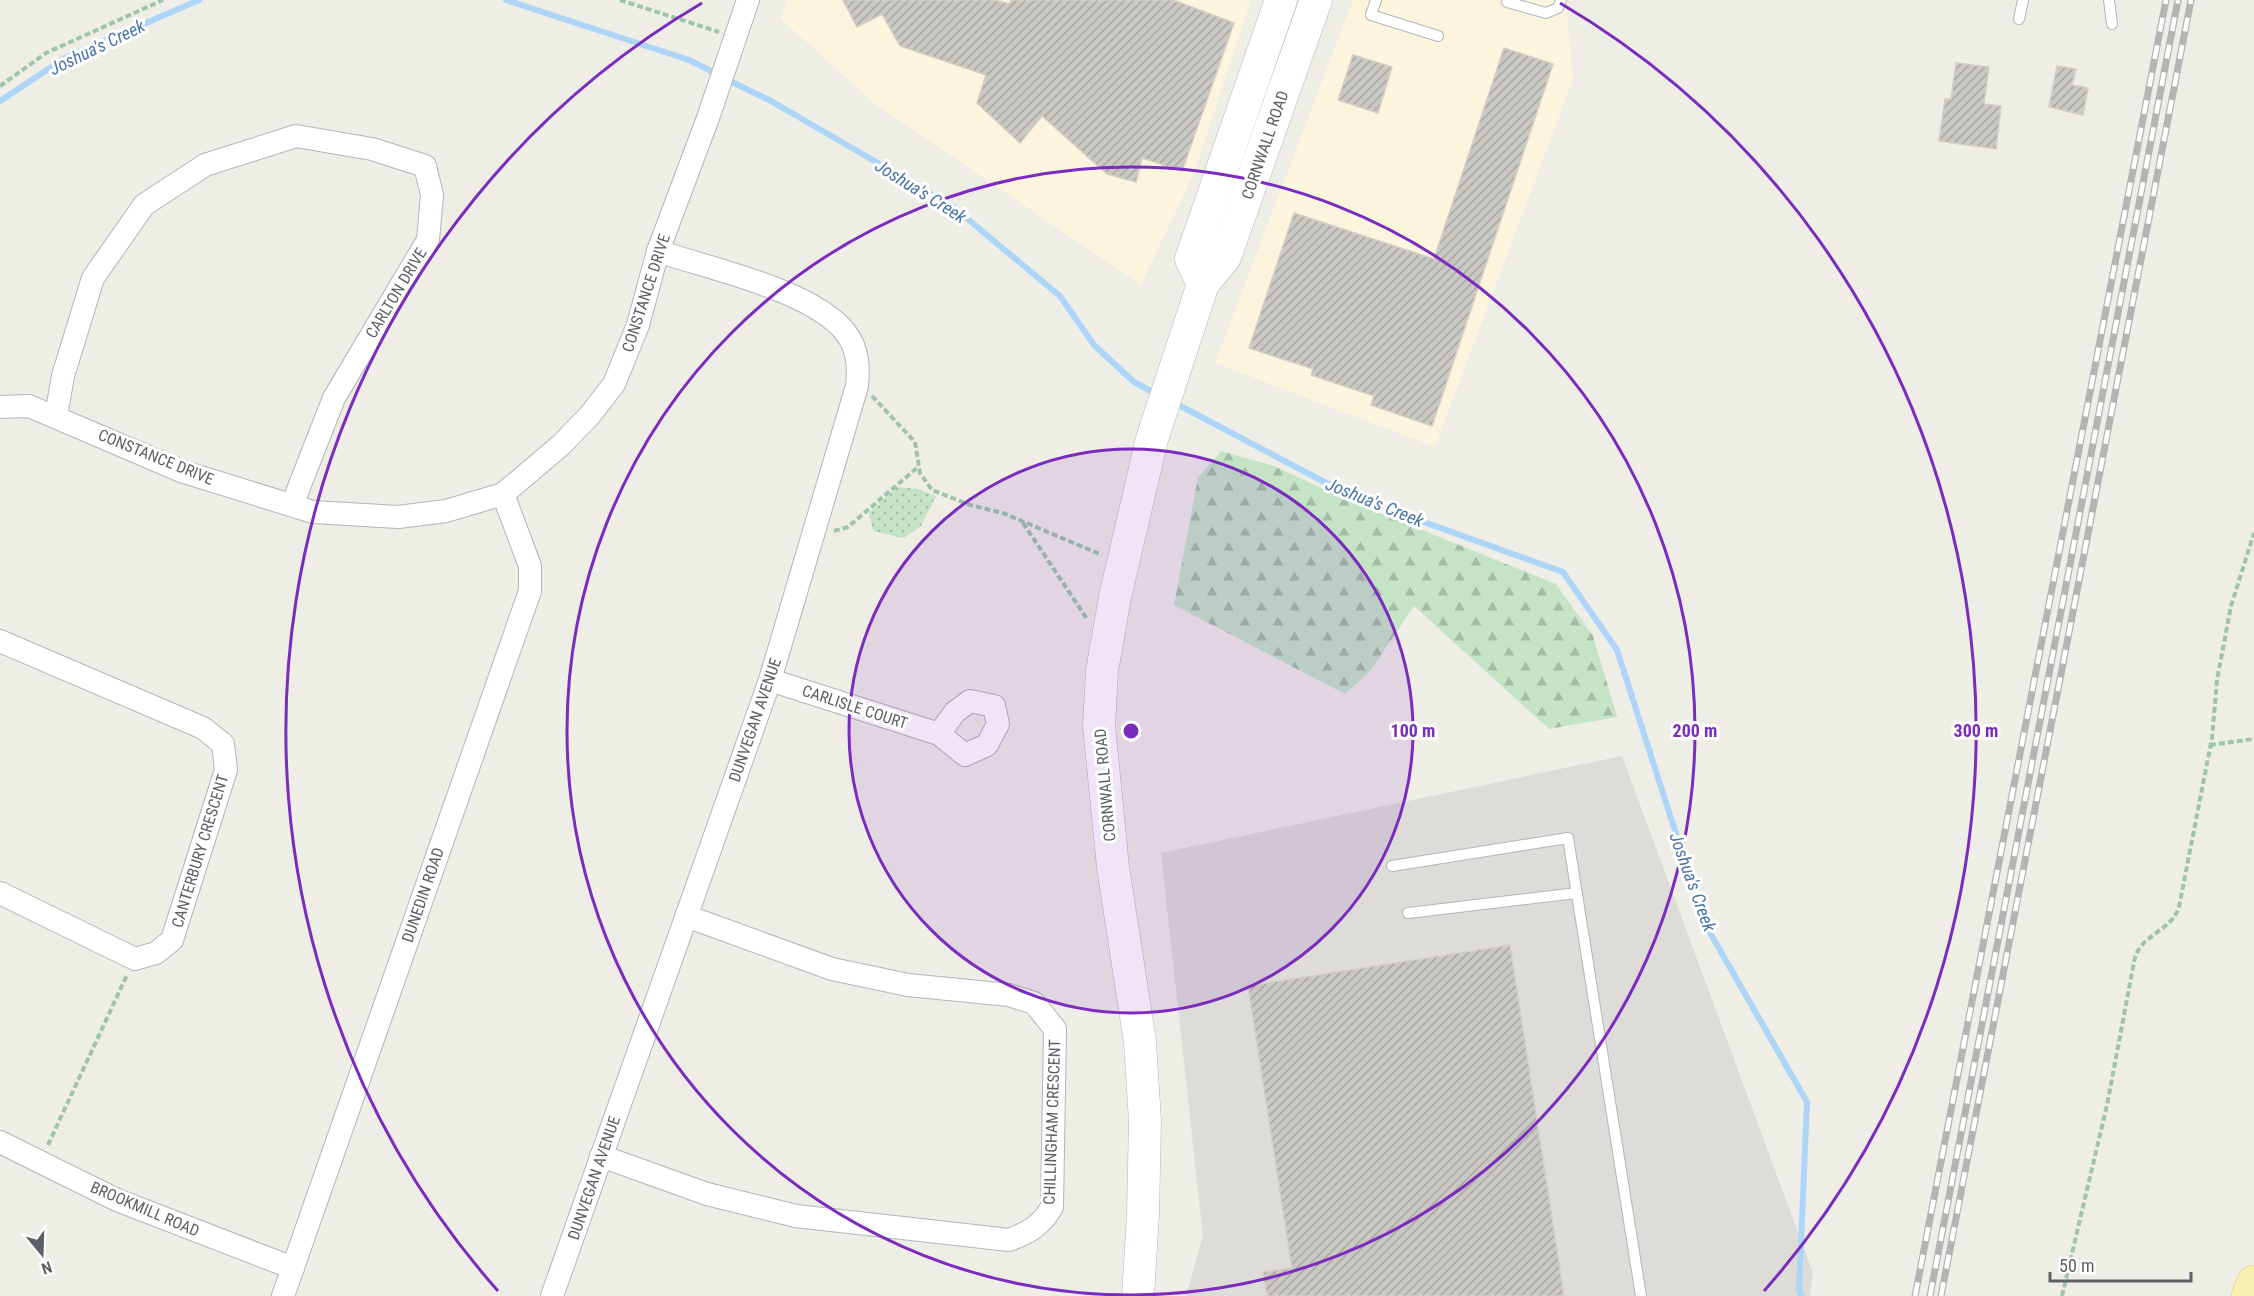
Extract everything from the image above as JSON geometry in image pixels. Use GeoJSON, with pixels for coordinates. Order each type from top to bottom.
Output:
{"type":"FeatureCollection","features":[{"type":"Feature","properties":{"kind":"main road","name":"CORNWALL ROAD"},"geometry":{"type":"LineString","coordinates":[[1203,284],[1191,259],[1281,0]]}},
{"type":"Feature","properties":{"kind":"main road","name":"CORNWALL ROAD"},"geometry":{"type":"LineString","coordinates":[[1138,1296],[1145,1121],[1140,1041],[1113,867],[1099,726],[1107,645],[1123,563],[1152,439],[1180,349],[1203,284],[1225,257],[1316,0]]}},
{"type":"Feature","properties":{"kind":"main road"},"geometry":{"type":"LineString","coordinates":[[2248,1296],[2254,1282]]}},
{"type":"Feature","properties":{"kind":"street","name":"CONSTANCE DRIVE"},"geometry":{"type":"LineString","coordinates":[[0,407],[29,406],[181,471],[314,512],[398,517],[446,511],[503,494],[561,445],[590,415],[614,384],[638,325],[658,251],[708,118],[748,0]]}},
{"type":"Feature","properties":{"kind":"street","name":"CARLTON DRIVE"},"geometry":{"type":"LineString","coordinates":[[56,416],[63,376],[93,278],[144,205],[205,165],[296,136],[372,149],[424,166],[432,195],[428,240],[334,398],[292,505]]}},
{"type":"Feature","properties":{"kind":"street","name":"DUNVEGAN AVENUE"},"geometry":{"type":"LineString","coordinates":[[552,1296],[770,680],[857,386],[859,368],[854,348],[846,333],[810,305],[784,292],[658,251]]}},
{"type":"Feature","properties":{"kind":"street","name":"DUNEDIN ROAD"},"geometry":{"type":"LineString","coordinates":[[283,1296],[530,591],[530,566],[503,494]]}},
{"type":"Feature","properties":{"kind":"street","name":"CANTERBURY CRESCENT"},"geometry":{"type":"LineString","coordinates":[[0,641],[203,728],[223,744],[226,770],[172,940],[156,953],[135,959]]}},
{"type":"Feature","properties":{"kind":"street","name":"CARLISLE COURT"},"geometry":{"type":"LineString","coordinates":[[770,680],[939,734]]}},
{"type":"Feature","properties":{"kind":"street"},"geometry":{"type":"LineString","coordinates":[[0,893],[135,959]]}},
{"type":"Feature","properties":{"kind":"street","name":"CHILLINGHAM CRESCENT"},"geometry":{"type":"LineString","coordinates":[[601,1156],[707,1194],[796,1216],[1009,1240],[1035,1228],[1052,1208],[1055,1029],[1034,1003],[1009,995],[908,985],[832,969],[686,916]]}},
{"type":"Feature","properties":{"kind":"street","name":"BROOKMILL ROAD"},"geometry":{"type":"LineString","coordinates":[[0,1142],[117,1200],[293,1268]]}},
{"type":"Feature","properties":{"kind":"lane"},"geometry":{"type":"LineString","coordinates":[[1376,0],[1371,15],[1438,36]]}},
{"type":"Feature","properties":{"kind":"lane"},"geometry":{"type":"LineString","coordinates":[[1507,2],[1546,13],[1558,8],[1561,0]]}},
{"type":"Feature","properties":{"kind":"lane"},"geometry":{"type":"LineString","coordinates":[[2019,19],[2023,0]]}},
{"type":"Feature","properties":{"kind":"lane"},"geometry":{"type":"LineString","coordinates":[[2109,0],[2112,24]]}},
{"type":"Feature","properties":{"kind":"lane"},"geometry":{"type":"LineString","coordinates":[[1392,866],[1568,838],[1641,1296]]}},
{"type":"Feature","properties":{"kind":"lane"},"geometry":{"type":"LineString","coordinates":[[1408,913],[1577,893]]}},
{"type":"Feature","properties":{"kind":"path"},"geometry":{"type":"LineString","coordinates":[[0,86],[46,53],[163,0]]}},
{"type":"Feature","properties":{"kind":"path"},"geometry":{"type":"LineString","coordinates":[[620,0],[700,27],[720,32],[738,30]]}},
{"type":"Feature","properties":{"kind":"path"},"geometry":{"type":"LineString","coordinates":[[857,386],[878,400],[915,442],[918,467],[932,490],[1022,522],[1123,563]]}},
{"type":"Feature","properties":{"kind":"path"},"geometry":{"type":"LineString","coordinates":[[813,536],[848,527],[918,467]]}},
{"type":"Feature","properties":{"kind":"path"},"geometry":{"type":"LineString","coordinates":[[1022,522],[1070,597],[1107,645]]}},
{"type":"Feature","properties":{"kind":"path"},"geometry":{"type":"LineString","coordinates":[[2062,1296],[2109,1095],[2135,957],[2150,936],[2176,916],[2210,745],[2217,680],[2231,606],[2254,533]]}},
{"type":"Feature","properties":{"kind":"path"},"geometry":{"type":"LineString","coordinates":[[2210,745],[2254,739]]}},
{"type":"Feature","properties":{"kind":"path"},"geometry":{"type":"LineString","coordinates":[[40,1162],[135,959]]}},
{"type":"Feature","properties":{"kind":"shaded area"},"geometry":{"type":"Polygon","coordinates":[[[787,0],[1251,0],[1194,173],[1141,285],[874,103],[781,19],[787,0]]]}},
{"type":"Feature","properties":{"kind":"shaded area"},"geometry":{"type":"Polygon","coordinates":[[[1353,0],[1566,0],[1573,80],[1435,447],[1215,363],[1353,0]]]}},
{"type":"Feature","properties":{"kind":"shaded area"},"geometry":{"type":"Polygon","coordinates":[[[1622,756],[1813,1273],[1810,1296],[1186,1296],[1203,1236],[1161,853],[1622,756]]]}},
{"type":"Feature","properties":{"kind":"green space"},"geometry":{"type":"Polygon","coordinates":[[[1221,451],[1274,466],[1343,498],[1556,584],[1593,636],[1617,717],[1549,729],[1414,606],[1370,671],[1345,694],[1174,605],[1198,478],[1221,451]]]}},
{"type":"Feature","properties":{"kind":"green space"},"geometry":{"type":"Polygon","coordinates":[[[897,487],[918,489],[936,496],[921,526],[904,538],[873,531],[869,513],[897,487]]]}},
{"type":"Feature","properties":{"kind":"building"},"geometry":{"type":"Polygon","coordinates":[[[843,0],[995,0],[1010,4],[1011,0],[1173,0],[1234,23],[1182,171],[1142,158],[1136,182],[1107,174],[1042,116],[1020,143],[977,103],[986,75],[900,46],[882,14],[857,27],[843,0]]]}},
{"type":"Feature","properties":{"kind":"building"},"geometry":{"type":"Polygon","coordinates":[[[1504,48],[1553,64],[1432,426],[1371,405],[1374,396],[1311,375],[1313,369],[1249,348],[1294,213],[1434,259],[1504,48]]]}},
{"type":"Feature","properties":{"kind":"building"},"geometry":{"type":"Polygon","coordinates":[[[1353,55],[1392,67],[1378,113],[1338,100],[1353,55]]]}},
{"type":"Feature","properties":{"kind":"building"},"geometry":{"type":"Polygon","coordinates":[[[1956,63],[1989,67],[1984,104],[2001,106],[1996,149],[1939,141],[1945,99],[1951,99],[1956,63]]]}},
{"type":"Feature","properties":{"kind":"building"},"geometry":{"type":"Polygon","coordinates":[[[2057,66],[2076,69],[2072,85],[2088,88],[2083,115],[2049,107],[2057,66]]]}},
{"type":"Feature","properties":{"kind":"building"},"geometry":{"type":"Polygon","coordinates":[[[1510,945],[1564,1296],[1267,1296],[1263,1272],[1292,1268],[1248,986],[1510,945]]]}},
{"type":"Feature","properties":{"kind":"waterway","name":"Joshua's Creek"},"geometry":{"type":"LineString","coordinates":[[0,101],[65,58],[199,0]]}},
{"type":"Feature","properties":{"kind":"waterway","name":"Joshua's Creek"},"geometry":{"type":"LineString","coordinates":[[506,0],[689,60],[717,74]]}},
{"type":"Feature","properties":{"kind":"waterway","name":"Joshua's Creek"},"geometry":{"type":"LineString","coordinates":[[726,79],[771,101],[952,206],[1060,296],[1094,345],[1134,382],[1158,395]]}},
{"type":"Feature","properties":{"kind":"waterway","name":"Joshua's Creek"},"geometry":{"type":"LineString","coordinates":[[1173,402],[1349,495],[1563,572],[1617,650],[1705,924],[1807,1102],[1799,1291],[1802,1296]]}},
{"type":"Feature","properties":{"kind":"railway"},"geometry":{"type":"LineString","coordinates":[[1915,1296],[2166,0]]}},
{"type":"Feature","properties":{"kind":"railway"},"geometry":{"type":"LineString","coordinates":[[1930,1296],[2178,0]]}},
{"type":"Feature","properties":{"kind":"railway"},"geometry":{"type":"LineString","coordinates":[[1941,1296],[2191,0]]}}]}
